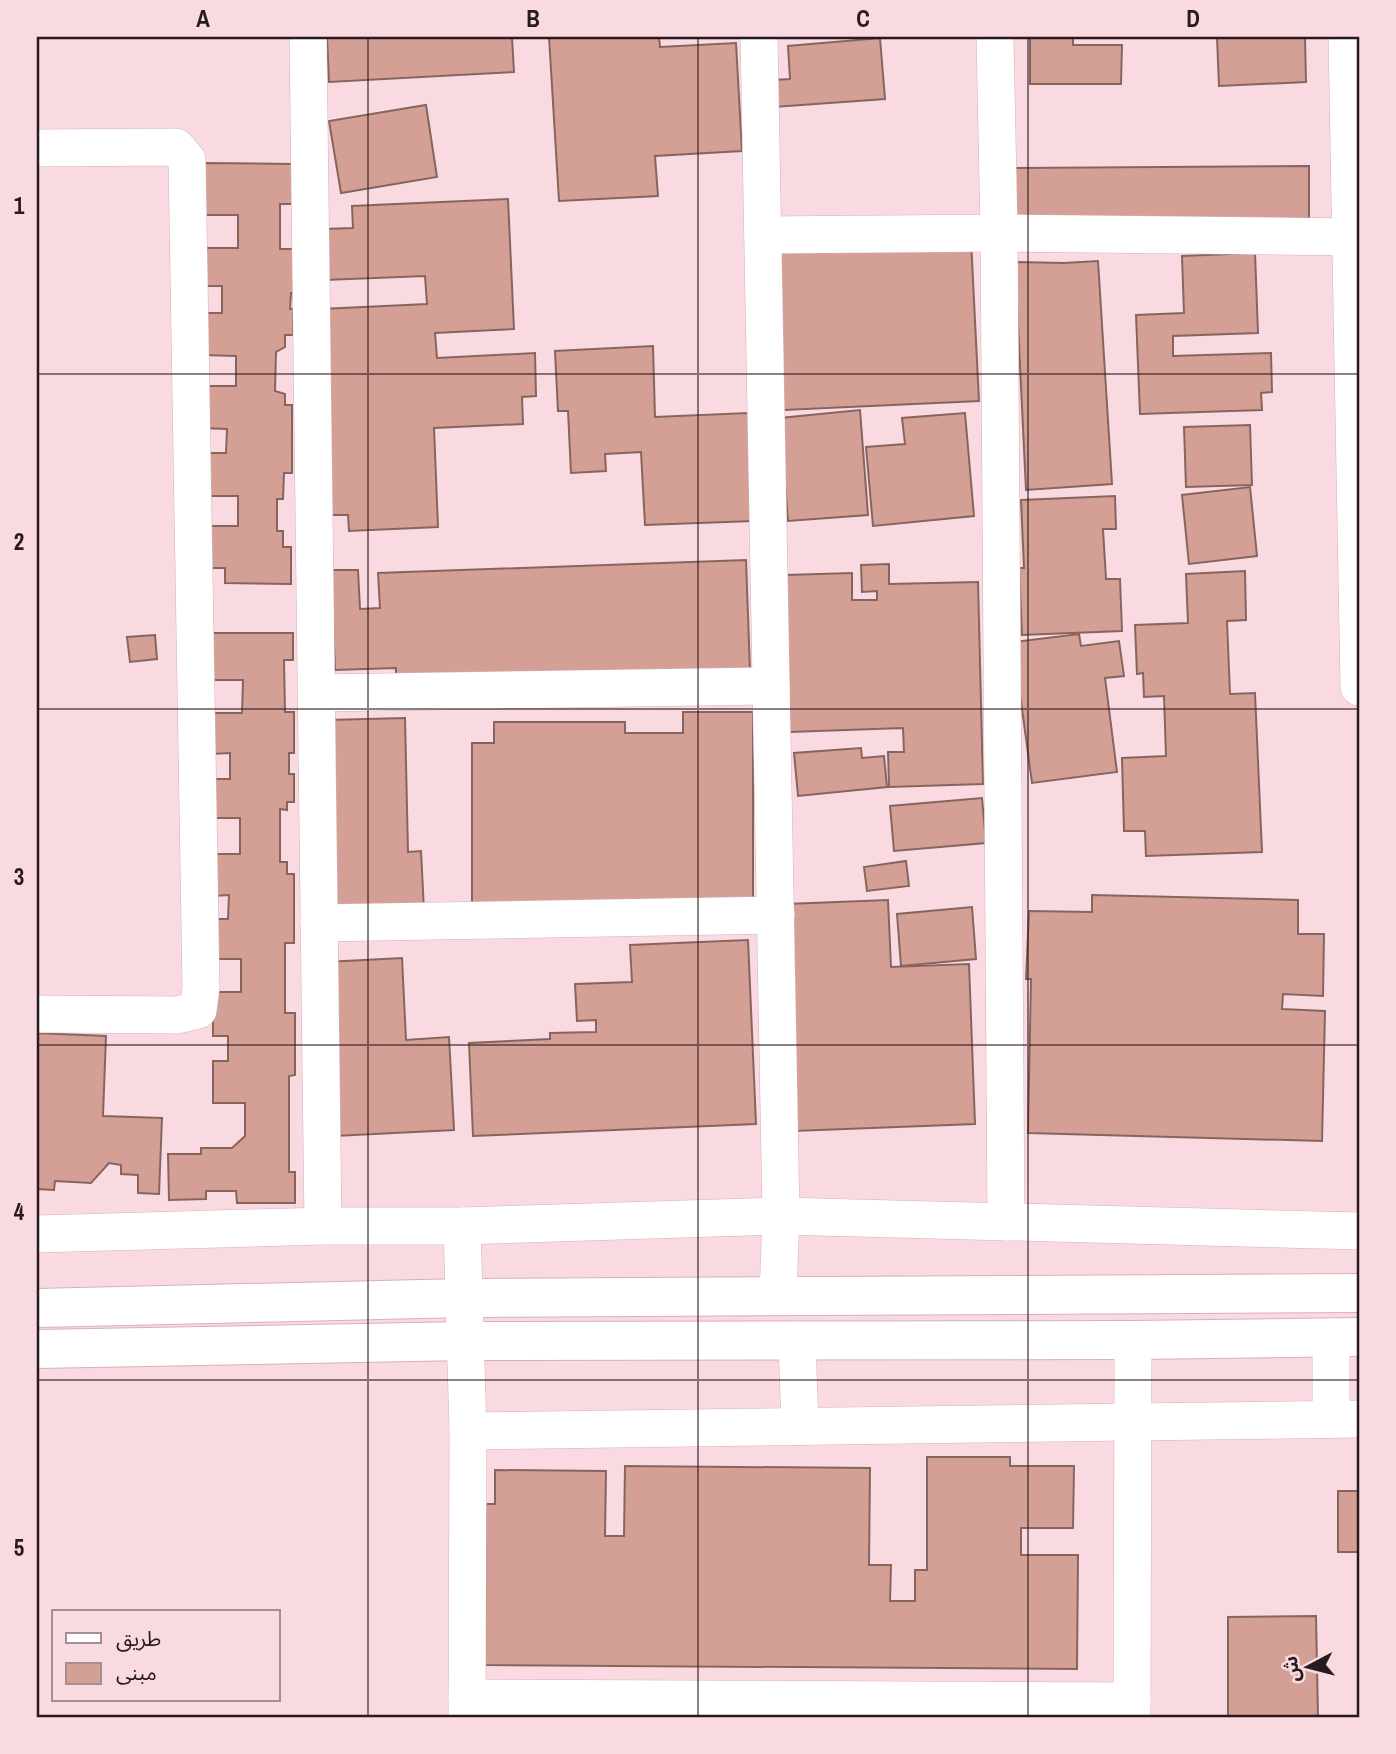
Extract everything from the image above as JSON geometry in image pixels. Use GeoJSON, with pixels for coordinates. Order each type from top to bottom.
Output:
{"type":"FeatureCollection","features":[{"type":"Feature","properties":{"kind":"highway"},"geometry":{"type":"LineString","coordinates":[[37,1308],[464,1298],[1359,1293]]}},
{"type":"Feature","properties":{"kind":"highway"},"geometry":{"type":"LineString","coordinates":[[37,1349],[466,1340],[1133,1340],[1345,1337]]}},
{"type":"Feature","properties":{"kind":"street"},"geometry":{"type":"LineString","coordinates":[[308,37],[323,1226]]}},
{"type":"Feature","properties":{"kind":"street"},"geometry":{"type":"LineString","coordinates":[[759,37],[781,1216],[778,1296]]}},
{"type":"Feature","properties":{"kind":"street"},"geometry":{"type":"LineString","coordinates":[[995,37],[999,233],[1006,1222]]}},
{"type":"Feature","properties":{"kind":"street"},"geometry":{"type":"LineString","coordinates":[[1347,37],[1355,237],[1359,687]]}},
{"type":"Feature","properties":{"kind":"street"},"geometry":{"type":"LineString","coordinates":[[37,148],[176,147],[187,160],[201,987],[198,1010],[177,1015],[37,1014]]}},
{"type":"Feature","properties":{"kind":"street"},"geometry":{"type":"LineString","coordinates":[[763,235],[999,233],[1355,237]]}},
{"type":"Feature","properties":{"kind":"street"},"geometry":{"type":"LineString","coordinates":[[317,693],[771,686]]}},
{"type":"Feature","properties":{"kind":"street"},"geometry":{"type":"LineString","coordinates":[[319,923],[776,915]]}},
{"type":"Feature","properties":{"kind":"street"},"geometry":{"type":"LineString","coordinates":[[37,1234],[323,1226],[461,1226],[781,1216],[1359,1231]]}},
{"type":"Feature","properties":{"kind":"street"},"geometry":{"type":"LineString","coordinates":[[461,1226],[468,1432],[467,1707],[1132,1709],[1133,1340]]}},
{"type":"Feature","properties":{"kind":"street"},"geometry":{"type":"LineString","coordinates":[[468,1432],[1134,1420],[1345,1419],[1345,1337]]}},
{"type":"Feature","properties":{"kind":"street"},"geometry":{"type":"LineString","coordinates":[[797,1340],[800,1426]]}},
{"type":"Feature","properties":{"kind":"building"},"geometry":{"type":"Polygon","coordinates":[[[327,37],[512,37],[514,72],[329,82],[327,37]]]}},
{"type":"Feature","properties":{"kind":"building"},"geometry":{"type":"Polygon","coordinates":[[[549,37],[659,37],[660,47],[736,43],[742,151],[655,156],[658,196],[559,201],[549,37]]]}},
{"type":"Feature","properties":{"kind":"building"},"geometry":{"type":"Polygon","coordinates":[[[1030,37],[1073,37],[1073,45],[1122,45],[1121,84],[1030,84],[1030,37]]]}},
{"type":"Feature","properties":{"kind":"building"},"geometry":{"type":"Polygon","coordinates":[[[1217,37],[1305,37],[1306,82],[1219,86],[1217,37]]]}},
{"type":"Feature","properties":{"kind":"building"},"geometry":{"type":"Polygon","coordinates":[[[880,38],[885,99],[774,107],[773,80],[790,79],[788,46],[880,38]]]}},
{"type":"Feature","properties":{"kind":"building"},"geometry":{"type":"Polygon","coordinates":[[[426,105],[437,177],[341,193],[329,121],[426,105]]]}},
{"type":"Feature","properties":{"kind":"building"},"geometry":{"type":"Polygon","coordinates":[[[204,163],[294,164],[294,204],[280,204],[280,249],[293,249],[293,293],[290,309],[293,309],[293,335],[285,335],[285,347],[276,352],[275,391],[285,394],[285,405],[292,405],[292,473],[284,473],[283,499],[277,499],[277,531],[283,531],[283,547],[291,547],[291,584],[225,583],[225,568],[201,568],[201,526],[238,526],[238,496],[202,496],[202,453],[226,453],[227,429],[202,428],[203,386],[236,386],[236,356],[203,355],[203,313],[222,313],[222,286],[204,286],[204,248],[238,248],[238,215],[204,215],[204,163]]]}},
{"type":"Feature","properties":{"kind":"building"},"geometry":{"type":"Polygon","coordinates":[[[1309,166],[1309,218],[1015,220],[1015,168],[1309,166]]]}},
{"type":"Feature","properties":{"kind":"building"},"geometry":{"type":"Polygon","coordinates":[[[508,199],[514,329],[435,333],[437,358],[535,353],[536,396],[522,397],[523,424],[434,428],[438,527],[349,531],[348,515],[329,515],[321,309],[427,304],[425,276],[325,280],[323,229],[353,228],[352,206],[508,199]]]}},
{"type":"Feature","properties":{"kind":"building"},"geometry":{"type":"Polygon","coordinates":[[[971,240],[979,401],[784,410],[776,249],[971,240]]]}},
{"type":"Feature","properties":{"kind":"building"},"geometry":{"type":"Polygon","coordinates":[[[1255,253],[1258,333],[1173,336],[1173,356],[1271,353],[1272,392],[1261,393],[1262,410],[1140,414],[1136,315],[1184,313],[1182,256],[1255,253]]]}},
{"type":"Feature","properties":{"kind":"building"},"geometry":{"type":"Polygon","coordinates":[[[1098,261],[1112,484],[1026,490],[1015,262],[1098,261]]]}},
{"type":"Feature","properties":{"kind":"building"},"geometry":{"type":"Polygon","coordinates":[[[653,346],[655,417],[748,413],[753,521],[645,525],[641,452],[605,454],[606,471],[571,473],[568,411],[558,411],[555,351],[653,346]]]}},
{"type":"Feature","properties":{"kind":"building"},"geometry":{"type":"Polygon","coordinates":[[[860,410],[868,515],[788,521],[780,418],[860,410]]]}},
{"type":"Feature","properties":{"kind":"building"},"geometry":{"type":"Polygon","coordinates":[[[965,413],[974,516],[873,526],[866,447],[905,444],[902,418],[965,413]]]}},
{"type":"Feature","properties":{"kind":"building"},"geometry":{"type":"Polygon","coordinates":[[[1250,425],[1252,485],[1186,487],[1184,427],[1250,425]]]}},
{"type":"Feature","properties":{"kind":"building"},"geometry":{"type":"Polygon","coordinates":[[[1250,487],[1257,556],[1189,564],[1182,495],[1250,487]]]}},
{"type":"Feature","properties":{"kind":"building"},"geometry":{"type":"Polygon","coordinates":[[[1115,496],[1116,529],[1103,529],[1106,579],[1120,579],[1122,631],[1022,635],[1019,568],[1024,568],[1021,500],[1115,496]]]}},
{"type":"Feature","properties":{"kind":"building"},"geometry":{"type":"Polygon","coordinates":[[[746,560],[750,671],[396,683],[396,668],[335,670],[331,570],[358,570],[360,609],[380,608],[378,573],[746,560]]]}},
{"type":"Feature","properties":{"kind":"building"},"geometry":{"type":"Polygon","coordinates":[[[889,564],[889,584],[978,582],[983,784],[889,787],[888,752],[904,752],[903,728],[790,732],[786,575],[852,573],[852,600],[877,600],[877,591],[862,592],[861,565],[889,564]]]}},
{"type":"Feature","properties":{"kind":"building"},"geometry":{"type":"Polygon","coordinates":[[[1245,571],[1246,620],[1227,621],[1230,694],[1255,693],[1262,852],[1146,856],[1145,831],[1124,831],[1122,758],[1166,756],[1164,696],[1144,697],[1143,673],[1137,674],[1135,625],[1188,623],[1186,574],[1245,571]]]}},
{"type":"Feature","properties":{"kind":"building"},"geometry":{"type":"Polygon","coordinates":[[[212,633],[293,633],[293,660],[284,660],[285,712],[294,712],[294,753],[289,753],[289,774],[294,774],[294,802],[287,802],[287,810],[280,809],[280,862],[287,862],[287,874],[294,874],[294,943],[285,943],[285,1013],[295,1013],[295,1075],[289,1076],[289,1172],[295,1172],[295,1203],[237,1203],[236,1191],[206,1191],[206,1199],[169,1200],[168,1154],[201,1154],[201,1148],[232,1148],[245,1136],[245,1103],[213,1103],[213,1061],[228,1061],[228,1036],[213,1036],[213,992],[241,992],[241,959],[213,959],[213,919],[228,919],[229,895],[213,896],[213,854],[240,854],[240,818],[213,818],[212,779],[230,779],[230,753],[212,754],[212,713],[242,713],[243,680],[212,680],[212,633]]]}},
{"type":"Feature","properties":{"kind":"building"},"geometry":{"type":"Polygon","coordinates":[[[1079,634],[1081,646],[1119,641],[1124,676],[1105,678],[1117,772],[1032,783],[1013,642],[1079,634]]]}},
{"type":"Feature","properties":{"kind":"building"},"geometry":{"type":"Polygon","coordinates":[[[155,635],[157,659],[130,662],[127,637],[155,635]]]}},
{"type":"Feature","properties":{"kind":"building"},"geometry":{"type":"Polygon","coordinates":[[[683,712],[753,712],[753,910],[472,904],[472,743],[494,743],[494,722],[625,722],[625,733],[683,733],[683,712]]]}},
{"type":"Feature","properties":{"kind":"building"},"geometry":{"type":"Polygon","coordinates":[[[405,718],[408,852],[421,851],[424,911],[333,913],[328,720],[405,718]]]}},
{"type":"Feature","properties":{"kind":"building"},"geometry":{"type":"Polygon","coordinates":[[[861,748],[862,758],[884,756],[887,787],[798,796],[794,753],[861,748]]]}},
{"type":"Feature","properties":{"kind":"building"},"geometry":{"type":"Polygon","coordinates":[[[982,798],[986,843],[894,851],[890,806],[982,798]]]}},
{"type":"Feature","properties":{"kind":"building"},"geometry":{"type":"Polygon","coordinates":[[[906,861],[909,886],[867,891],[864,867],[906,861]]]}},
{"type":"Feature","properties":{"kind":"building"},"geometry":{"type":"Polygon","coordinates":[[[1092,895],[1298,900],[1298,934],[1324,934],[1323,996],[1283,994],[1282,1009],[1325,1011],[1322,1141],[1028,1133],[1031,979],[1026,979],[1029,911],[1092,912],[1092,895]]]}},
{"type":"Feature","properties":{"kind":"building"},"geometry":{"type":"Polygon","coordinates":[[[888,900],[891,967],[969,964],[975,1124],[794,1131],[786,904],[888,900]]]}},
{"type":"Feature","properties":{"kind":"building"},"geometry":{"type":"Polygon","coordinates":[[[972,907],[976,959],[901,966],[897,914],[972,907]]]}},
{"type":"Feature","properties":{"kind":"building"},"geometry":{"type":"Polygon","coordinates":[[[748,940],[756,1124],[473,1136],[469,1043],[550,1039],[550,1033],[596,1032],[596,1020],[577,1021],[575,984],[632,982],[630,945],[748,940]]]}},
{"type":"Feature","properties":{"kind":"building"},"geometry":{"type":"Polygon","coordinates":[[[402,958],[406,1040],[449,1037],[454,1130],[335,1136],[326,962],[402,958]]]}},
{"type":"Feature","properties":{"kind":"building"},"geometry":{"type":"Polygon","coordinates":[[[37,1033],[106,1036],[103,1116],[162,1118],[159,1194],[138,1193],[138,1175],[121,1174],[121,1165],[109,1163],[91,1183],[55,1181],[54,1190],[37,1189],[37,1033]]]}},
{"type":"Feature","properties":{"kind":"building"},"geometry":{"type":"Polygon","coordinates":[[[927,1457],[1010,1457],[1010,1466],[1074,1466],[1073,1528],[1021,1528],[1021,1555],[1078,1555],[1077,1669],[485,1665],[486,1504],[495,1504],[495,1470],[606,1471],[605,1536],[624,1536],[625,1466],[870,1468],[869,1565],[891,1565],[890,1601],[915,1601],[915,1570],[927,1570],[927,1457]]]}},
{"type":"Feature","properties":{"kind":"building"},"geometry":{"type":"Polygon","coordinates":[[[1338,1491],[1359,1491],[1359,1552],[1338,1552],[1338,1491]]]}},
{"type":"Feature","properties":{"kind":"building"},"geometry":{"type":"Polygon","coordinates":[[[1316,1616],[1318,1717],[1228,1717],[1228,1617],[1316,1616]]]}}]}
